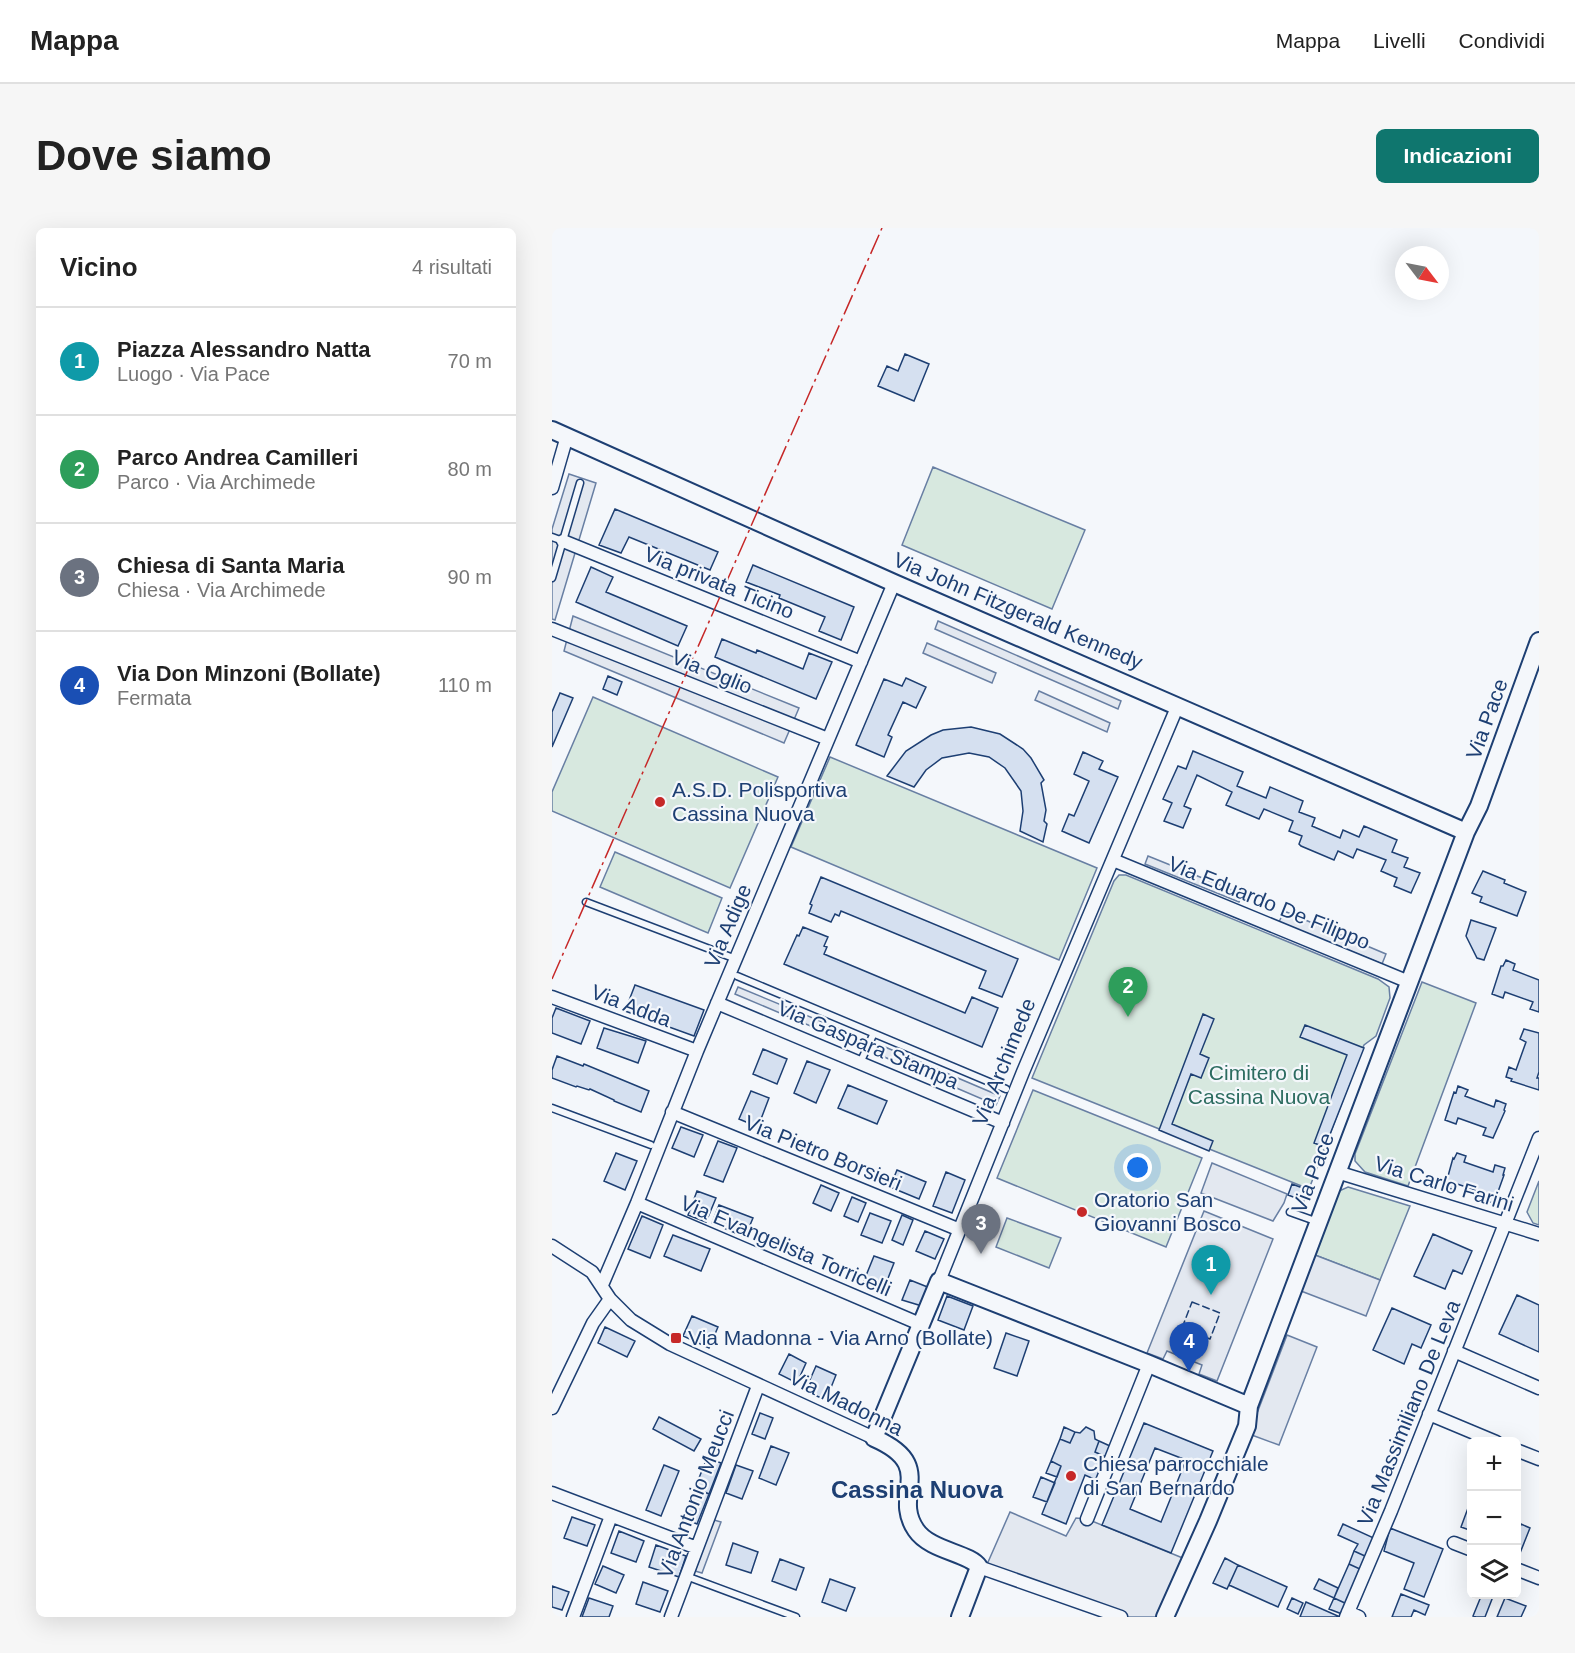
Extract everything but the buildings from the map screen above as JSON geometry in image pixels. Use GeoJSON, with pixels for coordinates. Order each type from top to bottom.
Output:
{"type":"FeatureCollection","features":[{"type":"Feature","properties":{"kind":"street"},"geometry":{"type":"LineString","coordinates":[[552,488],[560,433]]}},
{"type":"Feature","properties":{"kind":"street","name":"Via John Fitzgerald Kennedy"},"geometry":{"type":"LineString","coordinates":[[560,433],[894,583],[1466,832]]}},
{"type":"Feature","properties":{"kind":"street","name":"Via privata Ticino"},"geometry":{"type":"LineString","coordinates":[[558,539],[861,662]]}},
{"type":"Feature","properties":{"kind":"street","name":"Via Adige"},"geometry":{"type":"LineString","coordinates":[[602,1285],[637,1203],[655,1147],[672,1112],[894,583]]}},
{"type":"Feature","properties":{"kind":"street","name":"Via Oglio"},"geometry":{"type":"LineString","coordinates":[[552,629],[828,739]]}},
{"type":"Feature","properties":{"kind":"street","name":"Via Pace"},"geometry":{"type":"LineString","coordinates":[[1165,1617],[1247,1426],[1249,1406],[1466,832],[1479,806],[1539,641]]}},
{"type":"Feature","properties":{"kind":"street","name":"Via Archimede"},"geometry":{"type":"LineString","coordinates":[[874,1438],[1178,705]]}},
{"type":"Feature","properties":{"kind":"street","name":"Via Eduardo De Filippo"},"geometry":{"type":"LineString","coordinates":[[1113,860],[1409,982]]}},
{"type":"Feature","properties":{"kind":"street","name":"Via Adda"},"geometry":{"type":"LineString","coordinates":[[552,997],[697,1051]]}},
{"type":"Feature","properties":{"kind":"street","name":"Via Gaspara Stampa"},"geometry":{"type":"LineString","coordinates":[[717,1003],[1003,1123]]}},
{"type":"Feature","properties":{"kind":"street","name":"Via Pietro Borsieri"},"geometry":{"type":"LineString","coordinates":[[672,1112],[960,1230]]}},
{"type":"Feature","properties":{"kind":"street","name":"Via Massimiliano De Leva"},"geometry":{"type":"LineString","coordinates":[[1351,1615],[1539,1138]]}},
{"type":"Feature","properties":{"kind":"street","name":"Via Carlo Farini"},"geometry":{"type":"LineString","coordinates":[[1337,1172],[1539,1234]]}},
{"type":"Feature","properties":{"kind":"street","name":"Via Evangelista Torricelli"},"geometry":{"type":"LineString","coordinates":[[637,1203],[920,1324]]}},
{"type":"Feature","properties":{"kind":"street","name":"Via Madonna"},"geometry":{"type":"LineString","coordinates":[[552,1246],[592,1272],[610,1299],[634,1322],[670,1344],[897,1450],[908,1466],[911,1520],[916,1531],[934,1545],[971,1560],[979,1567],[1120,1617]]}},
{"type":"Feature","properties":{"kind":"street"},"geometry":{"type":"LineString","coordinates":[[939,1281],[1249,1406]]}},
{"type":"Feature","properties":{"kind":"street"},"geometry":{"type":"LineString","coordinates":[[552,1408],[593,1323],[610,1299]]}},
{"type":"Feature","properties":{"kind":"street"},"geometry":{"type":"LineString","coordinates":[[1454,1351],[1539,1388]]}},
{"type":"Feature","properties":{"kind":"street"},"geometry":{"type":"LineString","coordinates":[[1087,1519],[1149,1364]]}},
{"type":"Feature","properties":{"kind":"street","name":"Via Antonio Meucci"},"geometry":{"type":"LineString","coordinates":[[671,1617],[758,1386]]}},
{"type":"Feature","properties":{"kind":"street"},"geometry":{"type":"LineString","coordinates":[[1429,1414],[1484,1437]]}},
{"type":"Feature","properties":{"kind":"street"},"geometry":{"type":"LineString","coordinates":[[1521,1452],[1539,1459]]}},
{"type":"Feature","properties":{"kind":"street"},"geometry":{"type":"LineString","coordinates":[[552,1493],[697,1548]]}},
{"type":"Feature","properties":{"kind":"street"},"geometry":{"type":"LineString","coordinates":[[573,1617],[611,1516]]}},
{"type":"Feature","properties":{"kind":"street"},"geometry":{"type":"LineString","coordinates":[[1454,1543],[1467,1548]]}},
{"type":"Feature","properties":{"kind":"street"},"geometry":{"type":"LineString","coordinates":[[960,1617],[979,1567]]}},
{"type":"Feature","properties":{"kind":"street"},"geometry":{"type":"LineString","coordinates":[[1521,1571],[1539,1578]]}},
{"type":"Feature","properties":{"kind":"lane"},"geometry":{"type":"LineString","coordinates":[[552,578],[558,539],[580,483]]}},
{"type":"Feature","properties":{"kind":"lane"},"geometry":{"type":"LineString","coordinates":[[586,902],[736,959]]}},
{"type":"Feature","properties":{"kind":"lane"},"geometry":{"type":"LineString","coordinates":[[737,976],[1006,1089]]}},
{"type":"Feature","properties":{"kind":"lane"},"geometry":{"type":"LineString","coordinates":[[860,1064],[873,1035]]}},
{"type":"Feature","properties":{"kind":"lane"},"geometry":{"type":"LineString","coordinates":[[552,1108],[655,1147]]}},
{"type":"Feature","properties":{"kind":"lane"},"geometry":{"type":"LineString","coordinates":[[1290,1212],[1318,1222]]}},
{"type":"Feature","properties":{"kind":"lane"},"geometry":{"type":"LineString","coordinates":[[686,1576],[796,1617]]}},
{"type":"Feature","properties":{"kind":"green space"},"geometry":{"type":"Polygon","coordinates":[[[933,467],[1085,530],[1052,609],[902,545],[933,467]]]}},
{"type":"Feature","properties":{"kind":"green space","name":"A.S.D. Polisportiva Cassina Nuova"},"geometry":{"type":"Polygon","coordinates":[[[593,697],[778,777],[730,888],[552,811],[552,792],[593,697]]]}},
{"type":"Feature","properties":{"kind":"green space"},"geometry":{"type":"Polygon","coordinates":[[[830,757],[1097,868],[1059,960],[791,847],[830,757]]]}},
{"type":"Feature","properties":{"kind":"green space"},"geometry":{"type":"Polygon","coordinates":[[[615,852],[722,898],[708,933],[600,887],[615,852]]]}},
{"type":"Feature","properties":{"kind":"green space","name":"Cimitero di Cassina Nuova"},"geometry":{"type":"Polygon","coordinates":[[[1119,875],[1126,875],[1378,979],[1389,987],[1390,998],[1376,1036],[1364,1045],[1309,1189],[1032,1078],[1114,881],[1119,875]]]}},
{"type":"Feature","properties":{"kind":"green space"},"geometry":{"type":"Polygon","coordinates":[[[1422,982],[1476,1003],[1408,1186],[1365,1172],[1355,1161],[1355,1154],[1422,982]]]}},
{"type":"Feature","properties":{"kind":"green space"},"geometry":{"type":"Polygon","coordinates":[[[1033,1090],[1202,1158],[1166,1247],[997,1178],[1033,1090]]]}},
{"type":"Feature","properties":{"kind":"green space"},"geometry":{"type":"Polygon","coordinates":[[[1539,1181],[1539,1225],[1533,1223],[1527,1212],[1539,1181]]]}},
{"type":"Feature","properties":{"kind":"green space"},"geometry":{"type":"Polygon","coordinates":[[[1348,1187],[1410,1206],[1380,1280],[1315,1255],[1339,1191],[1348,1187]]]}},
{"type":"Feature","properties":{"kind":"green space"},"geometry":{"type":"Polygon","coordinates":[[[1007,1218],[1061,1238],[1049,1268],[996,1247],[1007,1218]]]}},
{"type":"Feature","properties":{"kind":"shaded area"},"geometry":{"type":"Polygon","coordinates":[[[569,474],[596,483],[555,620],[552,619],[552,529],[569,474]]]}},
{"type":"Feature","properties":{"kind":"shaded area"},"geometry":{"type":"Polygon","coordinates":[[[573,616],[799,708],[784,743],[564,651],[573,616]]]}},
{"type":"Feature","properties":{"kind":"shaded area"},"geometry":{"type":"Polygon","coordinates":[[[938,621],[1121,701],[1118,709],[935,629],[938,621]]]}},
{"type":"Feature","properties":{"kind":"shaded area"},"geometry":{"type":"Polygon","coordinates":[[[927,643],[996,673],[992,683],[923,653],[927,643]]]}},
{"type":"Feature","properties":{"kind":"shaded area"},"geometry":{"type":"Polygon","coordinates":[[[1039,691],[1110,723],[1107,732],[1035,700],[1039,691]]]}},
{"type":"Feature","properties":{"kind":"shaded area"},"geometry":{"type":"Polygon","coordinates":[[[1148,856],[1242,894],[1239,902],[1145,864],[1148,856]]]}},
{"type":"Feature","properties":{"kind":"shaded area"},"geometry":{"type":"Polygon","coordinates":[[[1284,911],[1386,954],[1382,964],[1279,922],[1284,911]]]}},
{"type":"Feature","properties":{"kind":"shaded area"},"geometry":{"type":"Polygon","coordinates":[[[738,987],[849,1033],[846,1041],[735,994],[738,987]]]}},
{"type":"Feature","properties":{"kind":"shaded area"},"geometry":{"type":"Polygon","coordinates":[[[885,1047],[1000,1096],[996,1105],[882,1056],[885,1047]]]}},
{"type":"Feature","properties":{"kind":"shaded area"},"geometry":{"type":"Polygon","coordinates":[[[1212,1163],[1287,1194],[1273,1221],[1201,1193],[1212,1163]]]}},
{"type":"Feature","properties":{"kind":"shaded area"},"geometry":{"type":"Polygon","coordinates":[[[1204,1211],[1273,1239],[1217,1381],[1199,1374],[1202,1365],[1167,1351],[1163,1359],[1147,1353],[1204,1211]]]}},
{"type":"Feature","properties":{"kind":"shaded area"},"geometry":{"type":"Polygon","coordinates":[[[1315,1255],[1380,1280],[1366,1316],[1301,1291],[1315,1255]]]}},
{"type":"Feature","properties":{"kind":"shaded area"},"geometry":{"type":"Polygon","coordinates":[[[1287,1335],[1317,1347],[1279,1445],[1249,1434],[1287,1335]]]}},
{"type":"Feature","properties":{"kind":"shaded area"},"geometry":{"type":"Polygon","coordinates":[[[1010,1512],[1066,1536],[1076,1518],[1087,1519],[1190,1561],[1165,1617],[1120,1617],[985,1569],[1010,1512]]]}},
{"type":"Feature","properties":{"kind":"shaded area"},"geometry":{"type":"Polygon","coordinates":[[[714,1520],[721,1522],[702,1573],[695,1571],[714,1520]]]}},
{"type":"Feature","properties":{"kind":"fence"},"geometry":{"type":"LineString","coordinates":[[1192,1302],[1220,1313],[1210,1339],[1182,1328],[1192,1302]]}},
{"type":"Feature","properties":{"kind":"power"},"geometry":{"type":"LineString","coordinates":[[552,979],[882,228]]}},
{"type":"Feature","properties":{"kind":"place","name":"A.S.D. Polisportiva Cassina Nuova"},"geometry":{"type":"Point","coordinates":[660,802]}},
{"type":"Feature","properties":{"kind":"place","name":"Parco Andrea Camilleri"},"geometry":{"type":"Point","coordinates":[1128,1017]}},
{"type":"Feature","properties":{"kind":"place","name":"Oratorio San Giovanni Bosco"},"geometry":{"type":"Point","coordinates":[1082,1212]}},
{"type":"Feature","properties":{"kind":"place","name":"Chiesa di Santa Maria"},"geometry":{"type":"Point","coordinates":[981,1254]}},
{"type":"Feature","properties":{"kind":"place","name":"Piazza Alessandro Natta"},"geometry":{"type":"Point","coordinates":[1211,1295]}},
{"type":"Feature","properties":{"kind":"place","name":"Via Madonna - Via Arno (Bollate)"},"geometry":{"type":"Point","coordinates":[676,1338]}},
{"type":"Feature","properties":{"kind":"place","name":"Via Don Minzoni (Bollate)"},"geometry":{"type":"Point","coordinates":[1189,1372]}},
{"type":"Feature","properties":{"kind":"place","name":"Chiesa parrocchiale di San Bernardo"},"geometry":{"type":"Point","coordinates":[1071,1476]}},
{"type":"Feature","properties":{"kind":"district","name":"Cassina Nuova"},"geometry":{"type":"Point","coordinates":[917,1490]}}]}
